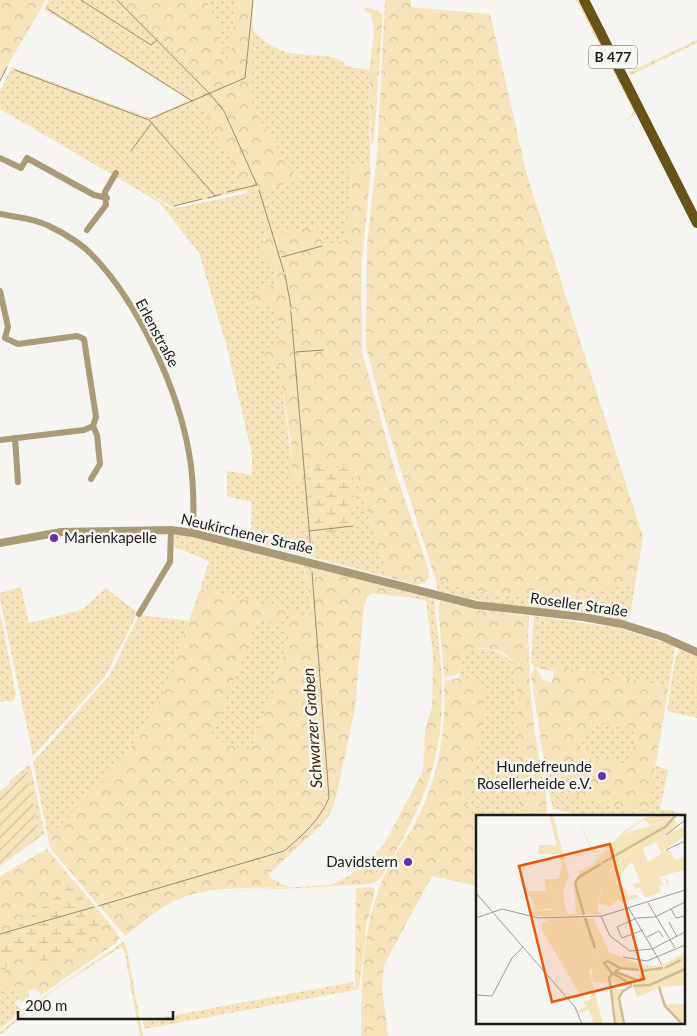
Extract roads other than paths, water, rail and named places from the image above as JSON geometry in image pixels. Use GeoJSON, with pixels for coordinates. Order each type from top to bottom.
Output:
{"type":"FeatureCollection","features":[{"type":"Feature","properties":{"kind":"main road","name":"B 477"},"geometry":{"type":"LineString","coordinates":[[584,0],[697,223]]}},
{"type":"Feature","properties":{"kind":"street"},"geometry":{"type":"LineString","coordinates":[[0,158],[21,168],[27,158],[94,195],[107,198]]}},
{"type":"Feature","properties":{"kind":"street"},"geometry":{"type":"LineString","coordinates":[[87,230],[106,205],[107,198],[105,192],[116,173]]}},
{"type":"Feature","properties":{"kind":"street","name":"Erlenstraße"},"geometry":{"type":"LineString","coordinates":[[0,214],[50,226],[83,247],[98,263],[135,314],[166,374],[183,423],[192,469],[193,533]]}},
{"type":"Feature","properties":{"kind":"street"},"geometry":{"type":"LineString","coordinates":[[0,291],[2,307],[8,327],[2,340],[18,344],[77,336],[84,339],[96,417],[92,427]]}},
{"type":"Feature","properties":{"kind":"street"},"geometry":{"type":"LineString","coordinates":[[0,440],[92,427]]}},
{"type":"Feature","properties":{"kind":"street"},"geometry":{"type":"LineString","coordinates":[[90,479],[100,464],[96,432],[92,427]]}},
{"type":"Feature","properties":{"kind":"street"},"geometry":{"type":"LineString","coordinates":[[15,438],[18,482]]}},
{"type":"Feature","properties":{"kind":"street"},"geometry":{"type":"LineString","coordinates":[[139,614],[170,562],[171,530]]}},
{"type":"Feature","properties":{"kind":"street","name":"Neukirchener Straße"},"geometry":{"type":"LineString","coordinates":[[0,543],[60,532],[171,530],[193,533],[483,606]]}},
{"type":"Feature","properties":{"kind":"street","name":"Roseller Straße"},"geometry":{"type":"LineString","coordinates":[[483,606],[613,622],[654,634],[697,652]]}},
{"type":"Feature","properties":{"kind":"waterway"},"geometry":{"type":"LineString","coordinates":[[81,0],[151,45],[157,40]]}},
{"type":"Feature","properties":{"kind":"waterway","name":"Schwarzer Graben"},"geometry":{"type":"LineString","coordinates":[[117,0],[210,94],[224,111],[257,185],[227,192]]}},
{"type":"Feature","properties":{"kind":"waterway"},"geometry":{"type":"LineString","coordinates":[[150,119],[245,78],[253,0]]}},
{"type":"Feature","properties":{"kind":"waterway"},"geometry":{"type":"LineString","coordinates":[[48,9],[192,101]]}},
{"type":"Feature","properties":{"kind":"waterway"},"geometry":{"type":"LineString","coordinates":[[0,81],[7,67]]}},
{"type":"Feature","properties":{"kind":"waterway"},"geometry":{"type":"LineString","coordinates":[[15,70],[149,120],[215,196],[221,194]]}},
{"type":"Feature","properties":{"kind":"waterway"},"geometry":{"type":"LineString","coordinates":[[131,151],[151,124]]}},
{"type":"Feature","properties":{"kind":"waterway","name":"Schwarzer Graben"},"geometry":{"type":"LineString","coordinates":[[259,190],[284,272]]}},
{"type":"Feature","properties":{"kind":"waterway"},"geometry":{"type":"LineString","coordinates":[[208,198],[215,196]]}},
{"type":"Feature","properties":{"kind":"waterway"},"geometry":{"type":"LineString","coordinates":[[174,206],[202,199]]}},
{"type":"Feature","properties":{"kind":"waterway"},"geometry":{"type":"LineString","coordinates":[[282,257],[322,246]]}},
{"type":"Feature","properties":{"kind":"waterway","name":"Schwarzer Graben"},"geometry":{"type":"LineString","coordinates":[[285,275],[291,307]]}},
{"type":"Feature","properties":{"kind":"waterway","name":"Schwarzer Graben"},"geometry":{"type":"LineString","coordinates":[[291,312],[311,552]]}},
{"type":"Feature","properties":{"kind":"waterway"},"geometry":{"type":"LineString","coordinates":[[296,352],[323,350]]}},
{"type":"Feature","properties":{"kind":"waterway"},"geometry":{"type":"LineString","coordinates":[[309,531],[353,526]]}},
{"type":"Feature","properties":{"kind":"waterway","name":"Schwarzer Graben"},"geometry":{"type":"LineString","coordinates":[[98,906],[284,851],[304,833],[320,814],[329,798],[312,572]]}},
{"type":"Feature","properties":{"kind":"waterway","name":"Schwarzer Graben"},"geometry":{"type":"LineString","coordinates":[[0,934],[94,907]]}},
{"type":"Feature","properties":{"kind":"place","name":"Marienkapelle"},"geometry":{"type":"Point","coordinates":[54,538]}},
{"type":"Feature","properties":{"kind":"place","name":"Hundefreunde Rosellerheide e.V."},"geometry":{"type":"Point","coordinates":[602,776]}},
{"type":"Feature","properties":{"kind":"place","name":"Davidstern"},"geometry":{"type":"Point","coordinates":[408,862]}}]}
